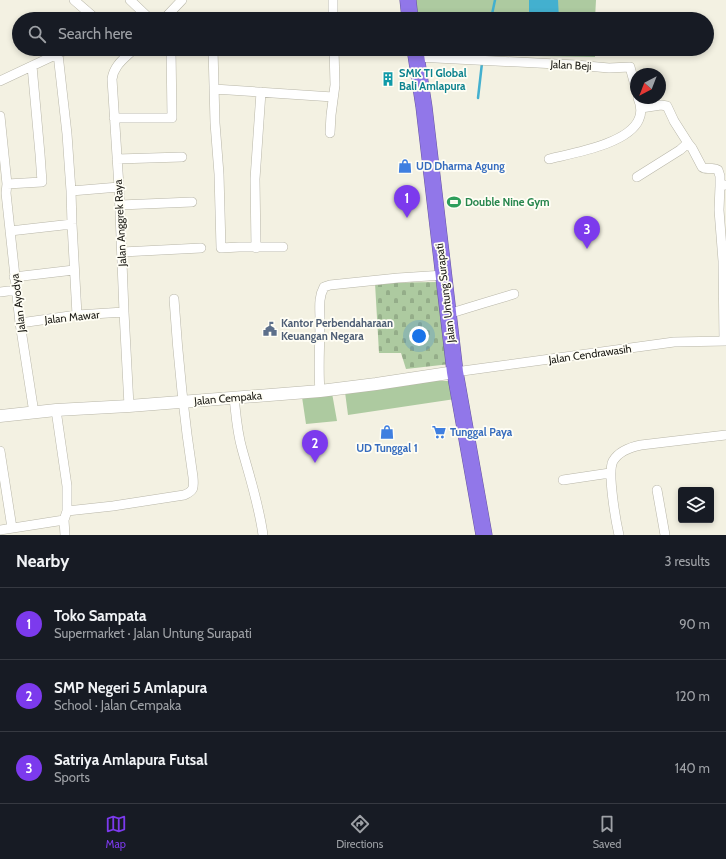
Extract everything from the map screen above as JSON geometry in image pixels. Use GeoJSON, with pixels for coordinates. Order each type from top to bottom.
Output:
{"type":"FeatureCollection","features":[{"type":"Feature","properties":{"kind":"highway"},"geometry":{"type":"LineString","coordinates":[[408,0],[409,12]]}},
{"type":"Feature","properties":{"kind":"highway","name":"Jalan Untung Surapati"},"geometry":{"type":"LineString","coordinates":[[416,56],[424,107],[455,372],[484,535]]}},
{"type":"Feature","properties":{"kind":"street"},"geometry":{"type":"LineString","coordinates":[[74,0],[88,12]]}},
{"type":"Feature","properties":{"kind":"street"},"geometry":{"type":"LineString","coordinates":[[130,0],[143,12]]}},
{"type":"Feature","properties":{"kind":"street"},"geometry":{"type":"LineString","coordinates":[[171,12],[182,0]]}},
{"type":"Feature","properties":{"kind":"street"},"geometry":{"type":"LineString","coordinates":[[333,0],[333,12]]}},
{"type":"Feature","properties":{"kind":"street"},"geometry":{"type":"LineString","coordinates":[[0,81],[54,56]]}},
{"type":"Feature","properties":{"kind":"street"},"geometry":{"type":"LineString","coordinates":[[58,56],[67,134],[74,270],[78,316]]}},
{"type":"Feature","properties":{"kind":"street","name":"Jalan Anggrek Raya"},"geometry":{"type":"LineString","coordinates":[[126,56],[113,72],[112,79],[120,205],[129,406]]}},
{"type":"Feature","properties":{"kind":"street"},"geometry":{"type":"LineString","coordinates":[[114,118],[172,118],[171,56]]}},
{"type":"Feature","properties":{"kind":"street"},"geometry":{"type":"LineString","coordinates":[[213,56],[221,248],[283,247]]}},
{"type":"Feature","properties":{"kind":"street"},"geometry":{"type":"LineString","coordinates":[[330,133],[335,85],[334,56]]}},
{"type":"Feature","properties":{"kind":"street","name":"Jalan Beji"},"geometry":{"type":"LineString","coordinates":[[439,56],[478,61],[630,68]]}},
{"type":"Feature","properties":{"kind":"street"},"geometry":{"type":"LineString","coordinates":[[4,190],[42,182],[32,66]]}},
{"type":"Feature","properties":{"kind":"street"},"geometry":{"type":"LineString","coordinates":[[214,89],[333,97]]}},
{"type":"Feature","properties":{"kind":"street"},"geometry":{"type":"LineString","coordinates":[[256,248],[255,179],[261,92]]}},
{"type":"Feature","properties":{"kind":"street"},"geometry":{"type":"LineString","coordinates":[[549,159],[582,151],[608,143],[618,138],[634,126],[639,120],[641,108],[640,104]]}},
{"type":"Feature","properties":{"kind":"street"},"geometry":{"type":"LineString","coordinates":[[641,108],[661,104],[667,106],[674,121],[692,148],[702,167],[714,168],[718,170],[723,186],[719,210],[723,261],[725,341]]}},
{"type":"Feature","properties":{"kind":"street","name":"Jalan Ayodya"},"geometry":{"type":"LineString","coordinates":[[0,116],[4,190],[20,323],[34,413]]}},
{"type":"Feature","properties":{"kind":"street"},"geometry":{"type":"LineString","coordinates":[[637,177],[680,150],[688,143]]}},
{"type":"Feature","properties":{"kind":"street"},"geometry":{"type":"LineString","coordinates":[[117,158],[182,156]]}},
{"type":"Feature","properties":{"kind":"street"},"geometry":{"type":"LineString","coordinates":[[71,191],[119,187]]}},
{"type":"Feature","properties":{"kind":"street"},"geometry":{"type":"LineString","coordinates":[[120,205],[192,202]]}},
{"type":"Feature","properties":{"kind":"street"},"geometry":{"type":"LineString","coordinates":[[10,231],[72,224]]}},
{"type":"Feature","properties":{"kind":"street"},"geometry":{"type":"LineString","coordinates":[[122,252],[201,248]]}},
{"type":"Feature","properties":{"kind":"street"},"geometry":{"type":"LineString","coordinates":[[14,277],[74,270]]}},
{"type":"Feature","properties":{"kind":"street"},"geometry":{"type":"LineString","coordinates":[[320,391],[320,295],[324,287],[330,285],[398,278],[444,275]]}},
{"type":"Feature","properties":{"kind":"street"},"geometry":{"type":"LineString","coordinates":[[0,292],[16,290]]}},
{"type":"Feature","properties":{"kind":"street"},"geometry":{"type":"LineString","coordinates":[[448,314],[514,294]]}},
{"type":"Feature","properties":{"kind":"street"},"geometry":{"type":"LineString","coordinates":[[0,530],[65,515],[184,495],[193,490],[194,486],[177,345],[174,299]]}},
{"type":"Feature","properties":{"kind":"street","name":"Jalan Mawar"},"geometry":{"type":"LineString","coordinates":[[20,323],[124,312]]}},
{"type":"Feature","properties":{"kind":"street","name":"Jalan Cendrawasih"},"geometry":{"type":"LineString","coordinates":[[455,372],[674,342],[725,341]]}},
{"type":"Feature","properties":{"kind":"street","name":"Jalan Cempaka"},"geometry":{"type":"LineString","coordinates":[[0,416],[56,410],[129,406],[320,391],[455,372]]}},
{"type":"Feature","properties":{"kind":"street"},"geometry":{"type":"LineString","coordinates":[[234,397],[236,422],[260,513],[263,535]]}},
{"type":"Feature","properties":{"kind":"street"},"geometry":{"type":"LineString","coordinates":[[56,410],[67,486],[64,535]]}},
{"type":"Feature","properties":{"kind":"street"},"geometry":{"type":"LineString","coordinates":[[619,535],[614,510],[610,473],[613,460],[618,454],[628,448],[654,443],[726,435]]}},
{"type":"Feature","properties":{"kind":"street"},"geometry":{"type":"LineString","coordinates":[[0,451],[12,528]]}},
{"type":"Feature","properties":{"kind":"street"},"geometry":{"type":"LineString","coordinates":[[563,480],[610,473]]}},
{"type":"Feature","properties":{"kind":"street"},"geometry":{"type":"LineString","coordinates":[[658,490],[666,535]]}},
{"type":"Feature","properties":{"kind":"green space"},"geometry":{"type":"Polygon","coordinates":[[[413,0],[596,0],[595,12],[414,12],[413,0]]]}},
{"type":"Feature","properties":{"kind":"green space"},"geometry":{"type":"Polygon","coordinates":[[[537,56],[595,56],[595,57],[537,56]]]}},
{"type":"Feature","properties":{"kind":"green space"},"geometry":{"type":"Polygon","coordinates":[[[438,282],[450,364],[406,369],[401,353],[379,353],[375,283],[438,282]]]}},
{"type":"Feature","properties":{"kind":"green space"},"geometry":{"type":"Polygon","coordinates":[[[432,381],[453,381],[455,399],[348,415],[345,392],[381,389],[432,381]]]}},
{"type":"Feature","properties":{"kind":"green space"},"geometry":{"type":"Polygon","coordinates":[[[332,393],[337,421],[306,424],[302,397],[332,393]]]}},
{"type":"Feature","properties":{"kind":"water"},"geometry":{"type":"Polygon","coordinates":[[[529,0],[558,0],[559,12],[529,12],[529,0]]]}},
{"type":"Feature","properties":{"kind":"waterway"},"geometry":{"type":"LineString","coordinates":[[492,12],[495,0]]}},
{"type":"Feature","properties":{"kind":"waterway"},"geometry":{"type":"LineString","coordinates":[[478,98],[482,63]]}},
{"type":"Feature","properties":{"kind":"place","name":"SMK TI Global Bali Amlapura"},"geometry":{"type":"Point","coordinates":[388,79]}},
{"type":"Feature","properties":{"kind":"place","name":"UD Dharma Agung"},"geometry":{"type":"Point","coordinates":[405,166]}},
{"type":"Feature","properties":{"kind":"place","name":"Double Nine Gym"},"geometry":{"type":"Point","coordinates":[454,202]}},
{"type":"Feature","properties":{"kind":"place","name":"Toko Sampata"},"geometry":{"type":"Point","coordinates":[407,218]}},
{"type":"Feature","properties":{"kind":"place","name":"Satriya Amlapura Futsal"},"geometry":{"type":"Point","coordinates":[587,249]}},
{"type":"Feature","properties":{"kind":"place","name":"Kantor Perbendaharaan Keuangan Negara"},"geometry":{"type":"Point","coordinates":[270,329]}},
{"type":"Feature","properties":{"kind":"place","name":"UD Tunggal 1"},"geometry":{"type":"Point","coordinates":[387,432]}},
{"type":"Feature","properties":{"kind":"place","name":"Tunggal Paya"},"geometry":{"type":"Point","coordinates":[439,432]}},
{"type":"Feature","properties":{"kind":"place","name":"SMP Negeri 5 Amlapura"},"geometry":{"type":"Point","coordinates":[315,463]}}]}
